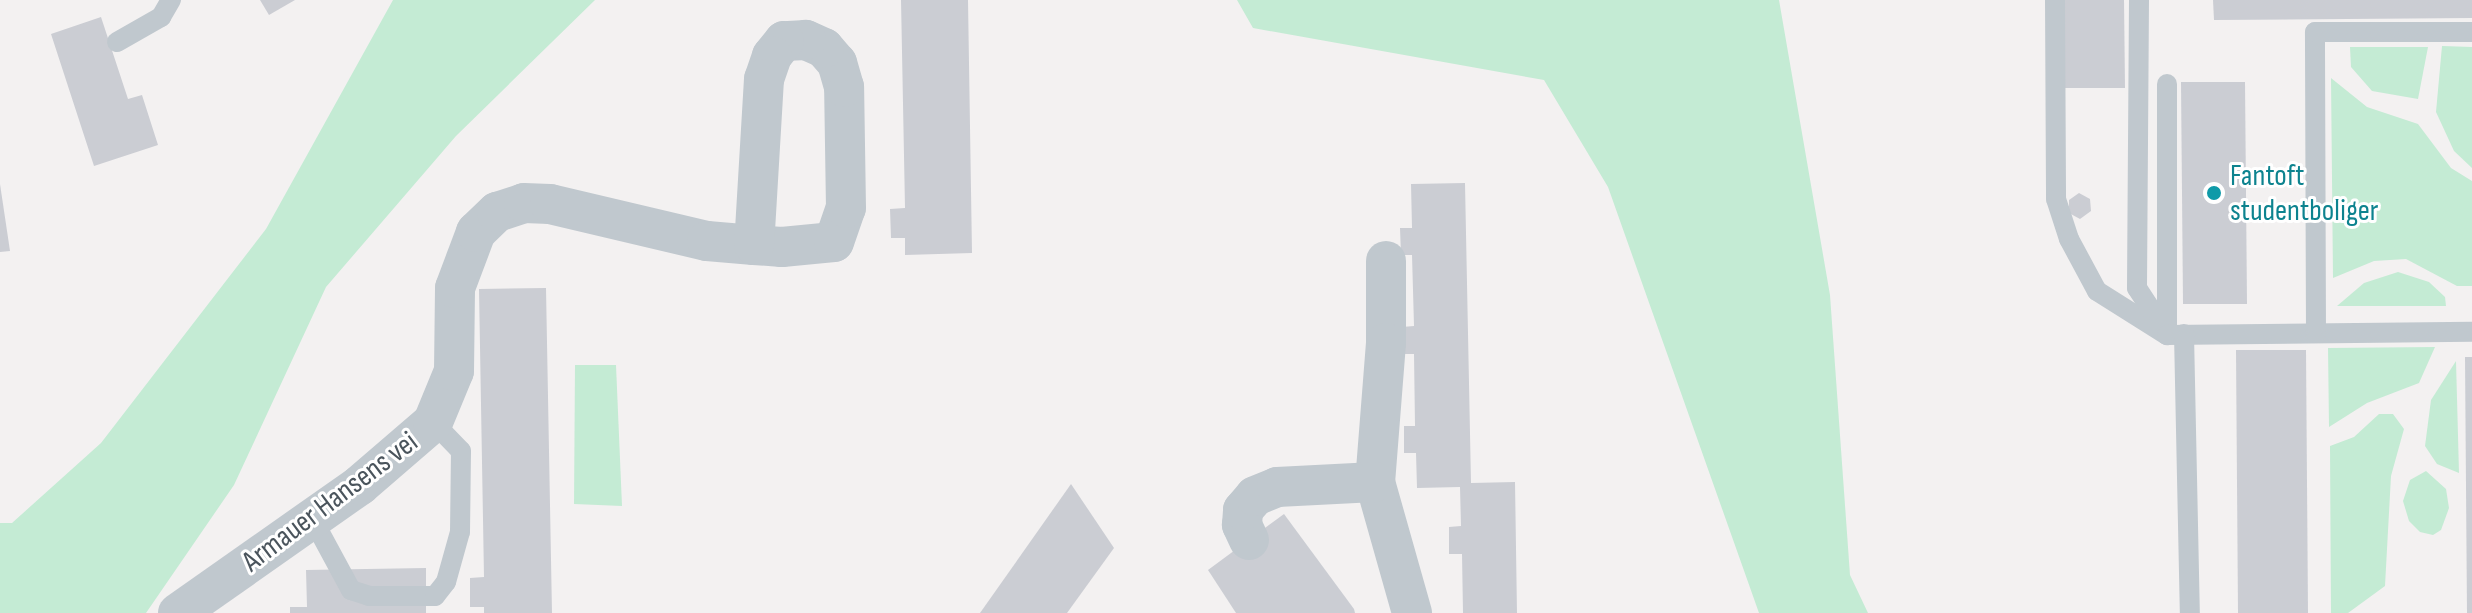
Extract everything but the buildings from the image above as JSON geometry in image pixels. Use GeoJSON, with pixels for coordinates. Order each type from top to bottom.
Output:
{"type":"FeatureCollection","features":[{"type":"Feature","properties":{"kind":"street","name":"Armauer Hansens vei"},"geometry":{"type":"LineString","coordinates":[[178,613],[312,518],[433,422],[454,371],[455,288],[476,232],[497,212],[524,203],[550,204],[615,223],[754,245],[814,247],[834,242],[843,228],[844,87],[831,55],[806,40],[784,41],[772,56],[764,79],[754,245]]}},
{"type":"Feature","properties":{"kind":"street"},"geometry":{"type":"LineString","coordinates":[[1386,261],[1386,343],[1375,482],[1412,613]]}},
{"type":"Feature","properties":{"kind":"street"},"geometry":{"type":"LineString","coordinates":[[1249,540],[1242,525],[1243,510],[1255,496],[1277,487],[1375,482]]}},
{"type":"Feature","properties":{"kind":"lane"},"geometry":{"type":"LineString","coordinates":[[117,42],[161,17],[171,0]]}},
{"type":"Feature","properties":{"kind":"lane"},"geometry":{"type":"LineString","coordinates":[[2055,0],[2056,199],[2064,225],[2097,291],[2176,334],[2472,332]]}},
{"type":"Feature","properties":{"kind":"lane"},"geometry":{"type":"LineString","coordinates":[[2139,0],[2137,288],[2176,334]]}},
{"type":"Feature","properties":{"kind":"lane"},"geometry":{"type":"LineString","coordinates":[[2316,333],[2315,32],[2472,32]]}},
{"type":"Feature","properties":{"kind":"lane"},"geometry":{"type":"LineString","coordinates":[[2167,84],[2190,613]]}},
{"type":"Feature","properties":{"kind":"lane"},"geometry":{"type":"LineString","coordinates":[[312,518],[351,590],[369,596],[435,596],[446,582],[460,532],[461,451],[433,422]]}},
{"type":"Feature","properties":{"kind":"green space"},"geometry":{"type":"Polygon","coordinates":[[[393,0],[595,0],[456,136],[326,287],[234,485],[146,613],[0,613],[0,523],[12,523],[101,443],[266,229],[393,0]]]}},
{"type":"Feature","properties":{"kind":"green space"},"geometry":{"type":"Polygon","coordinates":[[[1237,0],[1779,0],[1830,295],[1850,575],[1868,613],[1759,613],[1608,187],[1544,80],[1253,28],[1237,0]]]}},
{"type":"Feature","properties":{"kind":"green space"},"geometry":{"type":"Polygon","coordinates":[[[2442,46],[2472,47],[2472,168],[2454,151],[2436,112],[2442,46]]]}},
{"type":"Feature","properties":{"kind":"green space"},"geometry":{"type":"Polygon","coordinates":[[[2350,47],[2428,47],[2418,99],[2372,91],[2351,67],[2350,47]]]}},
{"type":"Feature","properties":{"kind":"green space"},"geometry":{"type":"Polygon","coordinates":[[[2331,78],[2367,107],[2418,124],[2451,168],[2472,181],[2472,286],[2457,286],[2406,259],[2374,261],[2333,278],[2331,78]]]}},
{"type":"Feature","properties":{"kind":"green space"},"geometry":{"type":"Polygon","coordinates":[[[2398,272],[2429,282],[2445,297],[2446,306],[2337,306],[2364,283],[2398,272]]]}},
{"type":"Feature","properties":{"kind":"green space"},"geometry":{"type":"Polygon","coordinates":[[[2435,347],[2419,383],[2367,403],[2329,427],[2328,348],[2435,347]]]}},
{"type":"Feature","properties":{"kind":"green space"},"geometry":{"type":"Polygon","coordinates":[[[2456,361],[2459,473],[2437,464],[2425,446],[2431,400],[2456,361]]]}},
{"type":"Feature","properties":{"kind":"green space"},"geometry":{"type":"Polygon","coordinates":[[[575,365],[616,365],[622,506],[574,504],[575,365]]]}},
{"type":"Feature","properties":{"kind":"green space"},"geometry":{"type":"Polygon","coordinates":[[[2379,414],[2393,414],[2404,429],[2391,476],[2385,586],[2348,613],[2331,613],[2330,446],[2354,437],[2379,414]]]}},
{"type":"Feature","properties":{"kind":"green space"},"geometry":{"type":"Polygon","coordinates":[[[2426,471],[2446,489],[2449,508],[2441,530],[2433,535],[2420,532],[2409,521],[2403,501],[2410,480],[2426,471]]]}},
{"type":"Feature","properties":{"kind":"place","name":"Fantoft studentboliger"},"geometry":{"type":"Point","coordinates":[2214,193]}}]}
